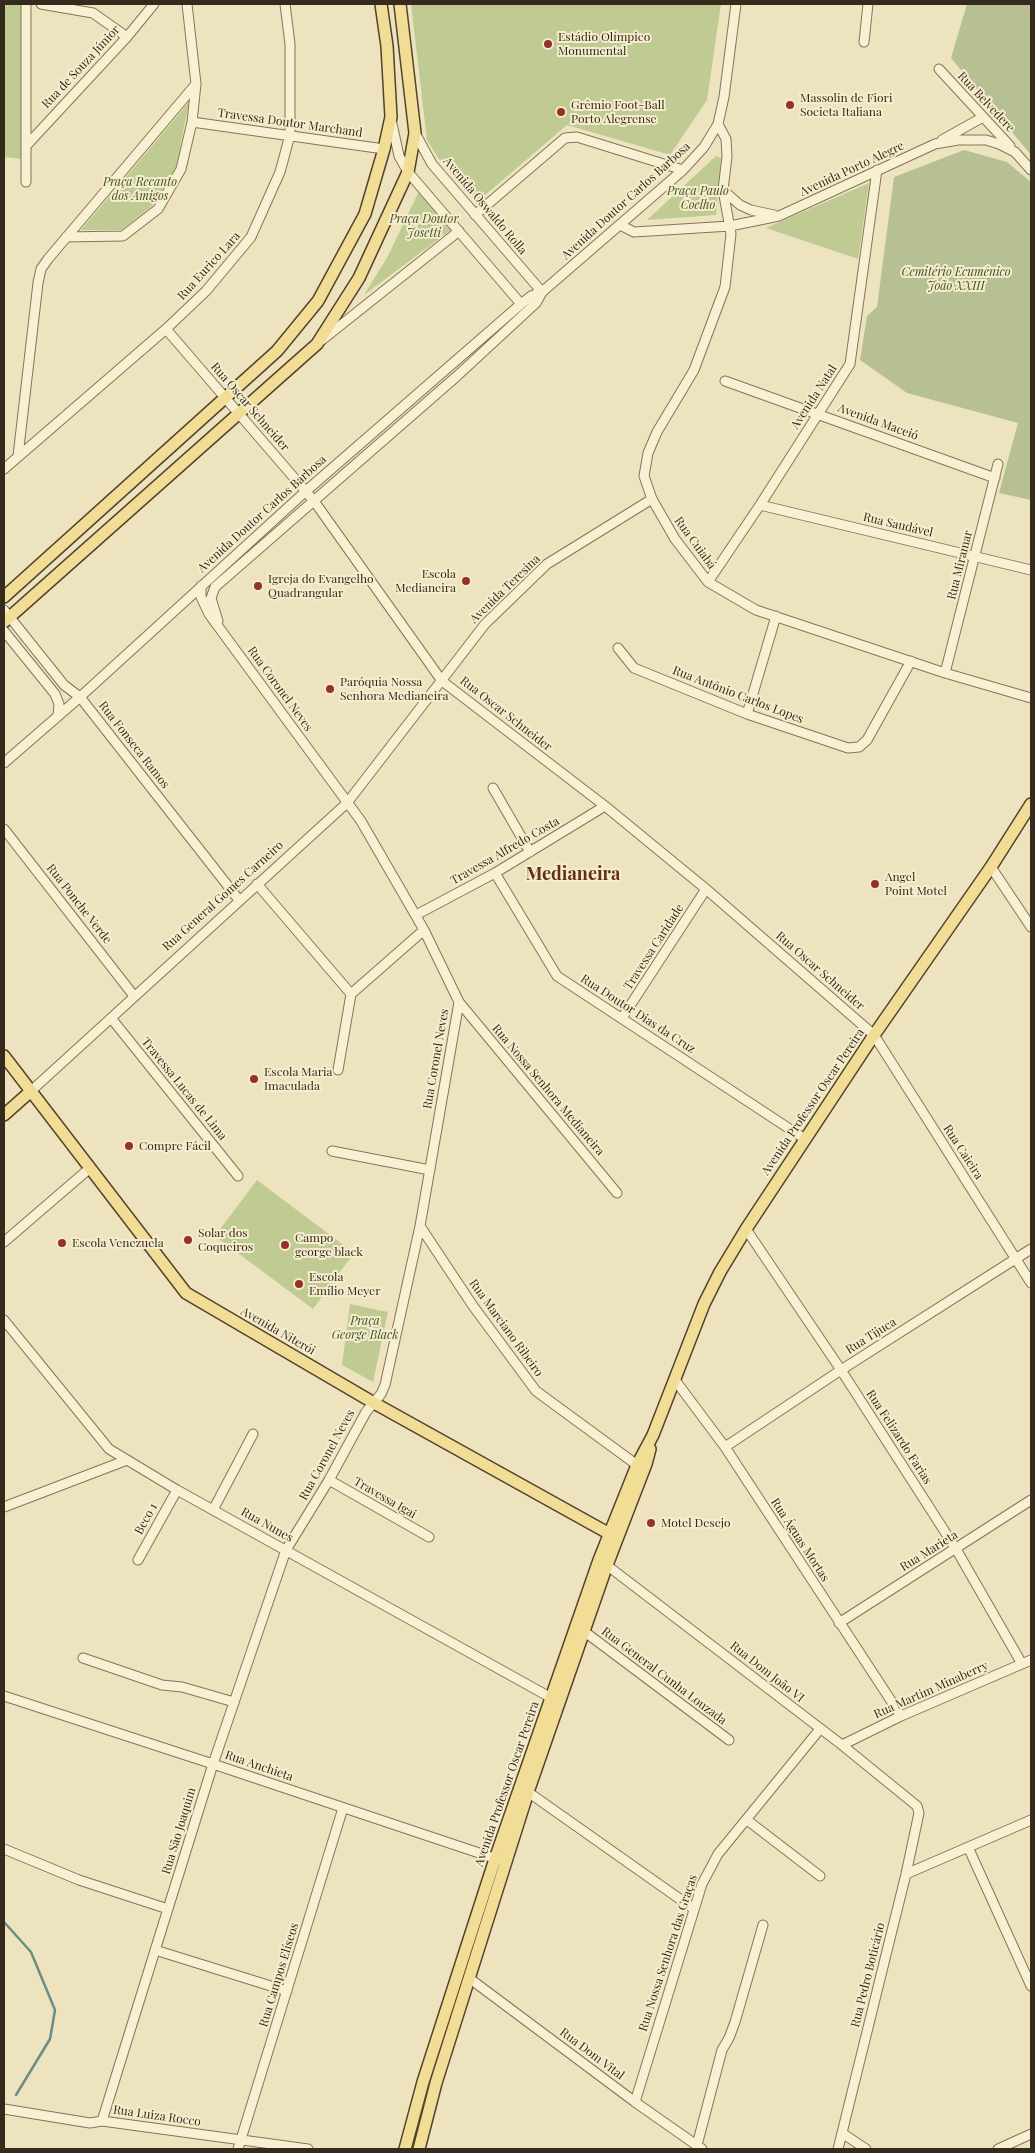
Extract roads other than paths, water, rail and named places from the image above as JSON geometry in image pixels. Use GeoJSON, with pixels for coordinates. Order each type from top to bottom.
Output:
{"type":"FeatureCollection","features":[{"type":"Feature","properties":{"kind":"main road"},"geometry":{"type":"LineString","coordinates":[[4,597],[277,351],[318,301],[365,214],[384,149],[391,117],[381,4]]}},
{"type":"Feature","properties":{"kind":"main road"},"geometry":{"type":"LineString","coordinates":[[5,616],[239,414],[317,344],[359,278],[408,172],[415,133],[400,4]]}},
{"type":"Feature","properties":{"kind":"main road","name":"Avenida Professor Oscar Pereira"},"geometry":{"type":"LineString","coordinates":[[405,2149],[411,2119],[423,2082],[637,1464],[652,1435],[704,1304],[720,1272],[746,1229],[874,1035],[991,867],[1031,804]]}},
{"type":"Feature","properties":{"kind":"main road","name":"Avenida Niterói"},"geometry":{"type":"LineString","coordinates":[[4,1056],[186,1293],[374,1402],[613,1536]]}},
{"type":"Feature","properties":{"kind":"main road","name":"Rua General Gomes Carneiro"},"geometry":{"type":"LineString","coordinates":[[4,1115],[30,1091]]}},
{"type":"Feature","properties":{"kind":"main road","name":"Avenida Professor Oscar Pereira"},"geometry":{"type":"LineString","coordinates":[[613,1536],[646,1464],[652,1435]]}},
{"type":"Feature","properties":{"kind":"main road","name":"Avenida Professor Oscar Pereira"},"geometry":{"type":"LineString","coordinates":[[419,2149],[436,2084],[469,1978],[500,1860],[528,1792],[555,1701],[585,1632],[603,1562]]}},
{"type":"Feature","properties":{"kind":"street"},"geometry":{"type":"LineString","coordinates":[[26,4],[26,182]]}},
{"type":"Feature","properties":{"kind":"street"},"geometry":{"type":"LineString","coordinates":[[41,4],[93,12],[127,37]]}},
{"type":"Feature","properties":{"kind":"street","name":"Rua de Souza Júnior"},"geometry":{"type":"LineString","coordinates":[[26,146],[127,37],[154,4]]}},
{"type":"Feature","properties":{"kind":"street"},"geometry":{"type":"LineString","coordinates":[[66,237],[123,236],[158,209],[181,169],[192,122],[196,84],[187,4]]}},
{"type":"Feature","properties":{"kind":"street","name":"Rua Eurico Lara"},"geometry":{"type":"LineString","coordinates":[[4,468],[166,329],[206,292],[251,237],[280,172],[290,135],[290,44],[285,4]]}},
{"type":"Feature","properties":{"kind":"street","name":"Avenida Doutor Carlos Barbosa"},"geometry":{"type":"LineString","coordinates":[[4,763],[80,697],[306,491],[521,304],[531,296],[542,292],[683,170],[704,148],[718,124],[724,97],[736,4]]}},
{"type":"Feature","properties":{"kind":"street"},"geometry":{"type":"LineString","coordinates":[[864,42],[868,4]]}},
{"type":"Feature","properties":{"kind":"street","name":"Rua Belvedere"},"geometry":{"type":"LineString","coordinates":[[939,69],[1015,152]]}},
{"type":"Feature","properties":{"kind":"street"},"geometry":{"type":"LineString","coordinates":[[18,456],[41,269],[196,84]]}},
{"type":"Feature","properties":{"kind":"street"},"geometry":{"type":"LineString","coordinates":[[391,117],[399,156],[408,172],[521,304]]}},
{"type":"Feature","properties":{"kind":"street","name":"Avenida Porto Alegre"},"geometry":{"type":"LineString","coordinates":[[620,225],[634,232],[730,226],[779,216],[935,144],[983,117]]}},
{"type":"Feature","properties":{"kind":"street","name":"Travessa Doutor Marchand"},"geometry":{"type":"LineString","coordinates":[[192,122],[384,149]]}},
{"type":"Feature","properties":{"kind":"street"},"geometry":{"type":"LineString","coordinates":[[718,124],[726,139],[723,190],[730,226]]}},
{"type":"Feature","properties":{"kind":"street","name":"Avenida Oswaldo Rolla"},"geometry":{"type":"LineString","coordinates":[[415,133],[432,164],[542,292]]}},
{"type":"Feature","properties":{"kind":"street"},"geometry":{"type":"LineString","coordinates":[[475,215],[565,138],[577,137],[683,170]]}},
{"type":"Feature","properties":{"kind":"street","name":"Avenida Porto Alegre"},"geometry":{"type":"LineString","coordinates":[[935,144],[958,140],[986,140],[1015,152],[1031,170]]}},
{"type":"Feature","properties":{"kind":"street","name":"Avenida Natal"},"geometry":{"type":"LineString","coordinates":[[708,582],[760,505],[850,364],[878,170]]}},
{"type":"Feature","properties":{"kind":"street"},"geometry":{"type":"LineString","coordinates":[[723,190],[733,200],[746,208],[779,216]]}},
{"type":"Feature","properties":{"kind":"street","name":"Rua Cuiabá"},"geometry":{"type":"LineString","coordinates":[[730,226],[731,234],[725,287],[694,370],[657,432],[648,453],[644,476],[652,499],[675,539],[708,582],[756,610],[945,673],[1031,698]]}},
{"type":"Feature","properties":{"kind":"street"},"geometry":{"type":"LineString","coordinates":[[317,344],[459,231]]}},
{"type":"Feature","properties":{"kind":"street","name":"Avenida Doutor Carlos Barbosa"},"geometry":{"type":"LineString","coordinates":[[220,627],[211,598],[215,587],[536,304],[542,292]]}},
{"type":"Feature","properties":{"kind":"street","name":"Rua Oscar Schneider"},"geometry":{"type":"LineString","coordinates":[[166,329],[314,501],[442,681],[604,806],[706,889],[874,1035]]}},
{"type":"Feature","properties":{"kind":"street","name":"Avenida Maceió"},"geometry":{"type":"LineString","coordinates":[[725,381],[995,478]]}},
{"type":"Feature","properties":{"kind":"street","name":"Rua Miramar"},"geometry":{"type":"LineString","coordinates":[[945,673],[976,557],[998,464]]}},
{"type":"Feature","properties":{"kind":"street","name":"Avenida Teresina"},"geometry":{"type":"LineString","coordinates":[[442,681],[485,624],[547,564],[652,499]]}},
{"type":"Feature","properties":{"kind":"street","name":"Rua Saudável"},"geometry":{"type":"LineString","coordinates":[[760,505],[1031,570]]}},
{"type":"Feature","properties":{"kind":"street","name":"Rua Coronel Neves"},"geometry":{"type":"LineString","coordinates":[[200,586],[200,597],[209,614],[361,821],[416,915],[459,1002],[420,1226],[385,1385],[366,1412],[329,1480],[286,1550]]}},
{"type":"Feature","properties":{"kind":"street","name":"Rua Fonseca Ramos"},"geometry":{"type":"LineString","coordinates":[[5,616],[64,685],[80,697],[239,900]]}},
{"type":"Feature","properties":{"kind":"street"},"geometry":{"type":"LineString","coordinates":[[747,714],[776,616]]}},
{"type":"Feature","properties":{"kind":"street"},"geometry":{"type":"LineString","coordinates":[[4,631],[54,694],[59,704],[58,716]]}},
{"type":"Feature","properties":{"kind":"street","name":"Rua Antônio Carlos Lopes"},"geometry":{"type":"LineString","coordinates":[[618,648],[634,668],[747,714],[848,748],[859,747],[867,740],[911,661]]}},
{"type":"Feature","properties":{"kind":"street","name":"Rua General Gomes Carneiro"},"geometry":{"type":"LineString","coordinates":[[30,1091],[347,803],[442,681]]}},
{"type":"Feature","properties":{"kind":"street"},"geometry":{"type":"LineString","coordinates":[[493,788],[530,852]]}},
{"type":"Feature","properties":{"kind":"street","name":"Travessa Alfredo Costa"},"geometry":{"type":"LineString","coordinates":[[416,915],[496,873],[604,806]]}},
{"type":"Feature","properties":{"kind":"street","name":"Rua Ponche Verde"},"geometry":{"type":"LineString","coordinates":[[4,829],[134,996]]}},
{"type":"Feature","properties":{"kind":"street"},"geometry":{"type":"LineString","coordinates":[[991,867],[1031,928]]}},
{"type":"Feature","properties":{"kind":"street","name":"Rua Doutor Dias da Cruz"},"geometry":{"type":"LineString","coordinates":[[496,873],[557,976],[805,1139]]}},
{"type":"Feature","properties":{"kind":"street"},"geometry":{"type":"LineString","coordinates":[[257,884],[351,994]]}},
{"type":"Feature","properties":{"kind":"street","name":"Travessa Caridade"},"geometry":{"type":"LineString","coordinates":[[622,1018],[706,889]]}},
{"type":"Feature","properties":{"kind":"street"},"geometry":{"type":"LineString","coordinates":[[338,1070],[351,994],[424,930]]}},
{"type":"Feature","properties":{"kind":"street","name":"Rua Nossa Senhora Medianeira"},"geometry":{"type":"LineString","coordinates":[[459,1002],[617,1192]]}},
{"type":"Feature","properties":{"kind":"street","name":"Travessa Lucas de Lima"},"geometry":{"type":"LineString","coordinates":[[111,1018],[238,1176]]}},
{"type":"Feature","properties":{"kind":"street","name":"Rua Caieira"},"geometry":{"type":"LineString","coordinates":[[874,1035],[1031,1283]]}},
{"type":"Feature","properties":{"kind":"street"},"geometry":{"type":"LineString","coordinates":[[332,1150],[430,1170]]}},
{"type":"Feature","properties":{"kind":"street"},"geometry":{"type":"LineString","coordinates":[[4,1242],[90,1168]]}},
{"type":"Feature","properties":{"kind":"street","name":"Rua Marciano Ribeiro"},"geometry":{"type":"LineString","coordinates":[[420,1226],[473,1306],[536,1391],[637,1464]]}},
{"type":"Feature","properties":{"kind":"street","name":"Rua Felizardo Farias"},"geometry":{"type":"LineString","coordinates":[[746,1229],[841,1370],[956,1549],[1022,1664]]}},
{"type":"Feature","properties":{"kind":"street","name":"Rua Tijuca"},"geometry":{"type":"LineString","coordinates":[[725,1447],[841,1370],[1031,1249]]}},
{"type":"Feature","properties":{"kind":"street","name":"Rua Nunes"},"geometry":{"type":"LineString","coordinates":[[4,1320],[109,1449],[177,1490],[555,1701]]}},
{"type":"Feature","properties":{"kind":"street","name":"Rua Águas Mortas"},"geometry":{"type":"LineString","coordinates":[[675,1380],[725,1447],[901,1716]]}},
{"type":"Feature","properties":{"kind":"street"},"geometry":{"type":"LineString","coordinates":[[213,1510],[253,1434]]}},
{"type":"Feature","properties":{"kind":"street"},"geometry":{"type":"LineString","coordinates":[[4,1507],[127,1460]]}},
{"type":"Feature","properties":{"kind":"street","name":"Travessa Igai"},"geometry":{"type":"LineString","coordinates":[[329,1480],[429,1537]]}},
{"type":"Feature","properties":{"kind":"street","name":"Beco 1"},"geometry":{"type":"LineString","coordinates":[[138,1560],[177,1490]]}},
{"type":"Feature","properties":{"kind":"street","name":"Rua Marieta"},"geometry":{"type":"LineString","coordinates":[[839,1622],[1031,1500]]}},
{"type":"Feature","properties":{"kind":"street","name":"Rua São Joaquim"},"geometry":{"type":"LineString","coordinates":[[102,2121],[213,1764],[286,1550]]}},
{"type":"Feature","properties":{"kind":"street","name":"Rua Dom João VI"},"geometry":{"type":"LineString","coordinates":[[603,1562],[842,1745],[918,1806]]}},
{"type":"Feature","properties":{"kind":"street","name":"Rua General Cunha Louzada"},"geometry":{"type":"LineString","coordinates":[[585,1632],[729,1740]]}},
{"type":"Feature","properties":{"kind":"street"},"geometry":{"type":"LineString","coordinates":[[84,1658],[162,1685],[182,1687],[234,1702]]}},
{"type":"Feature","properties":{"kind":"street","name":"Rua Martim Minaberry"},"geometry":{"type":"LineString","coordinates":[[842,1745],[901,1716],[1031,1660]]}},
{"type":"Feature","properties":{"kind":"street","name":"Rua Anchieta"},"geometry":{"type":"LineString","coordinates":[[4,1696],[500,1860]]}},
{"type":"Feature","properties":{"kind":"street","name":"Rua Nossa Senhora das Graças"},"geometry":{"type":"LineString","coordinates":[[635,2102],[702,1884],[714,1859],[820,1729]]}},
{"type":"Feature","properties":{"kind":"street"},"geometry":{"type":"LineString","coordinates":[[528,1792],[694,1909]]}},
{"type":"Feature","properties":{"kind":"street","name":"Rua Pedro Boticário"},"geometry":{"type":"LineString","coordinates":[[838,2149],[906,1874],[919,1814],[918,1806]]}},
{"type":"Feature","properties":{"kind":"street","name":"Rua Campos Elíseos"},"geometry":{"type":"LineString","coordinates":[[239,2145],[343,1808]]}},
{"type":"Feature","properties":{"kind":"street"},"geometry":{"type":"LineString","coordinates":[[747,1820],[820,1876]]}},
{"type":"Feature","properties":{"kind":"street"},"geometry":{"type":"LineString","coordinates":[[906,1874],[1031,1820]]}},
{"type":"Feature","properties":{"kind":"street"},"geometry":{"type":"LineString","coordinates":[[968,1847],[1028,1972],[1031,1986]]}},
{"type":"Feature","properties":{"kind":"street"},"geometry":{"type":"LineString","coordinates":[[4,1849],[79,1880],[168,1909]]}},
{"type":"Feature","properties":{"kind":"street"},"geometry":{"type":"LineString","coordinates":[[700,2147],[722,2050],[735,2022],[763,1925]]}},
{"type":"Feature","properties":{"kind":"street"},"geometry":{"type":"LineString","coordinates":[[155,1950],[287,1991]]}},
{"type":"Feature","properties":{"kind":"street","name":"Rua Dom Vital"},"geometry":{"type":"LineString","coordinates":[[469,1978],[635,2102],[700,2147]]}},
{"type":"Feature","properties":{"kind":"street","name":"Rua Luiza Rocco"},"geometry":{"type":"LineString","coordinates":[[4,2110],[90,2123],[102,2121],[239,2145],[308,2149]]}},
{"type":"Feature","properties":{"kind":"street"},"geometry":{"type":"LineString","coordinates":[[842,2133],[866,2149]]}},
{"type":"Feature","properties":{"kind":"street"},"geometry":{"type":"LineString","coordinates":[[998,2149],[1031,2134]]}},
{"type":"Feature","properties":{"kind":"waterway"},"geometry":{"type":"LineString","coordinates":[[4,1922],[31,1952],[55,2010],[50,2039],[16,2095]]}},
{"type":"Feature","properties":{"kind":"place","name":"Estádio Olímpico Monumental"},"geometry":{"type":"Point","coordinates":[548,44]}},
{"type":"Feature","properties":{"kind":"place","name":"Massolin de Fiori Societa Italiana"},"geometry":{"type":"Point","coordinates":[790,105]}},
{"type":"Feature","properties":{"kind":"place","name":"Grêmio Foot-Ball Porto Alegrense"},"geometry":{"type":"Point","coordinates":[561,112]}},
{"type":"Feature","properties":{"kind":"place","name":"Escola Medianeira"},"geometry":{"type":"Point","coordinates":[466,581]}},
{"type":"Feature","properties":{"kind":"place","name":"Igreja do Evangelho Quadrangular"},"geometry":{"type":"Point","coordinates":[258,586]}},
{"type":"Feature","properties":{"kind":"place","name":"Paróquia Nossa Senhora Medianeira"},"geometry":{"type":"Point","coordinates":[330,689]}},
{"type":"Feature","properties":{"kind":"place","name":"Angel Point Motel"},"geometry":{"type":"Point","coordinates":[875,884]}},
{"type":"Feature","properties":{"kind":"place","name":"Escola Maria Imaculada"},"geometry":{"type":"Point","coordinates":[254,1079]}},
{"type":"Feature","properties":{"kind":"place","name":"Compre Fácil"},"geometry":{"type":"Point","coordinates":[129,1146]}},
{"type":"Feature","properties":{"kind":"place","name":"Solar dos Coqueiros"},"geometry":{"type":"Point","coordinates":[188,1240]}},
{"type":"Feature","properties":{"kind":"place","name":"Escola Venezuela"},"geometry":{"type":"Point","coordinates":[62,1243]}},
{"type":"Feature","properties":{"kind":"place","name":"Campo george black"},"geometry":{"type":"Point","coordinates":[285,1245]}},
{"type":"Feature","properties":{"kind":"place","name":"Escola Emílio Meyer"},"geometry":{"type":"Point","coordinates":[299,1284]}},
{"type":"Feature","properties":{"kind":"place","name":"Motel Desejo"},"geometry":{"type":"Point","coordinates":[651,1523]}},
{"type":"Feature","properties":{"kind":"district","name":"Medianeira"},"geometry":{"type":"Point","coordinates":[573,874]}},
{"type":"Feature","properties":{"kind":"park label","name":"Praça Recanto dos Amigos"},"geometry":{"type":"Point","coordinates":[140,189]}},
{"type":"Feature","properties":{"kind":"park label","name":"Praça Paulo Coelho"},"geometry":{"type":"Point","coordinates":[698,198]}},
{"type":"Feature","properties":{"kind":"park label","name":"Praça Doutor Josetti"},"geometry":{"type":"Point","coordinates":[424,226]}},
{"type":"Feature","properties":{"kind":"park label","name":"Cemitério Ecumênico João XXIII"},"geometry":{"type":"Point","coordinates":[956,279]}},
{"type":"Feature","properties":{"kind":"park label","name":"Praça George Black"},"geometry":{"type":"Point","coordinates":[365,1328]}}]}
